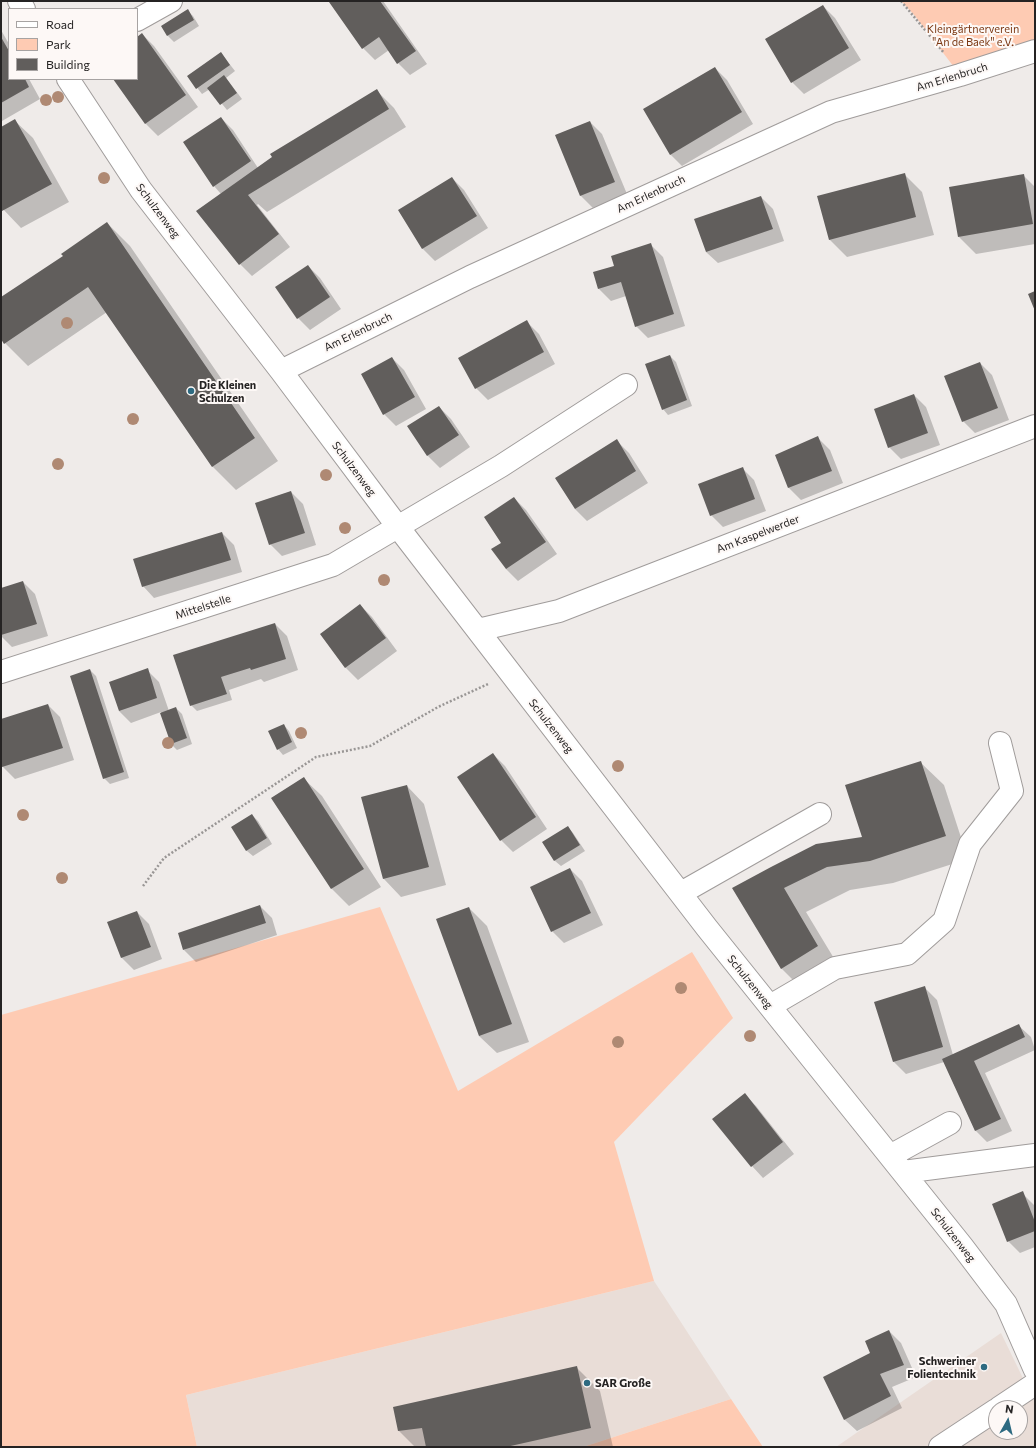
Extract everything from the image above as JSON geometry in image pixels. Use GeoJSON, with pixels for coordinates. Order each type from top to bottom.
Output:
{"type":"FeatureCollection","features":[{"type":"Feature","properties":{"kind":"street"},"geometry":{"type":"LineString","coordinates":[[138,19],[171,1]]}},
{"type":"Feature","properties":{"kind":"street","name":"Am Erlenbruch"},"geometry":{"type":"LineString","coordinates":[[281,371],[470,277],[831,112],[960,75],[1035,51]]}},
{"type":"Feature","properties":{"kind":"street","name":"Schulzenweg"},"geometry":{"type":"LineString","coordinates":[[69,80],[141,190],[281,371],[398,527],[681,893],[962,1246],[1006,1304],[1035,1370]]}},
{"type":"Feature","properties":{"kind":"street"},"geometry":{"type":"LineString","coordinates":[[398,527],[501,466],[626,385]]}},
{"type":"Feature","properties":{"kind":"street","name":"Am Kaspelwerder"},"geometry":{"type":"LineString","coordinates":[[478,630],[559,610],[1035,426]]}},
{"type":"Feature","properties":{"kind":"street","name":"Mittelstelle"},"geometry":{"type":"LineString","coordinates":[[1,672],[333,565],[398,527]]}},
{"type":"Feature","properties":{"kind":"street"},"geometry":{"type":"LineString","coordinates":[[770,1006],[835,968],[907,954],[944,921],[970,844],[1012,791],[1000,743]]}},
{"type":"Feature","properties":{"kind":"street"},"geometry":{"type":"LineString","coordinates":[[681,893],[820,814]]}},
{"type":"Feature","properties":{"kind":"street"},"geometry":{"type":"LineString","coordinates":[[896,1164],[950,1123]]}},
{"type":"Feature","properties":{"kind":"street"},"geometry":{"type":"LineString","coordinates":[[896,1164],[1035,1155]]}},
{"type":"Feature","properties":{"kind":"street"},"geometry":{"type":"LineString","coordinates":[[1011,1400],[1035,1384]]}},
{"type":"Feature","properties":{"kind":"street"},"geometry":{"type":"LineString","coordinates":[[940,1447],[988,1415]]}},
{"type":"Feature","properties":{"kind":"path"},"geometry":{"type":"LineString","coordinates":[[901,1],[915,16],[960,75]]}},
{"type":"Feature","properties":{"kind":"path"},"geometry":{"type":"LineString","coordinates":[[143,886],[164,858],[316,757],[370,746],[438,707],[510,673]]}},
{"type":"Feature","properties":{"kind":"shaded area"},"geometry":{"type":"Polygon","coordinates":[[[654,1281],[731,1399],[583,1447],[197,1447],[186,1395],[654,1281]]]}},
{"type":"Feature","properties":{"kind":"shaded area","name":"Schweriner Folientechnik"},"geometry":{"type":"Polygon","coordinates":[[[1001,1333],[1034,1401],[1035,1447],[836,1447],[1001,1333]]]}},
{"type":"Feature","properties":{"kind":"green space","name":"Kleingärtnerverein \"An de Baek\" e.V."},"geometry":{"type":"Polygon","coordinates":[[[901,1],[1035,1],[1035,51],[960,75],[915,16],[901,1]]]}},
{"type":"Feature","properties":{"kind":"green space"},"geometry":{"type":"Polygon","coordinates":[[[380,907],[458,1091],[692,952],[733,1018],[614,1142],[654,1281],[186,1395],[197,1447],[1,1447],[1,1015],[380,907]]]}},
{"type":"Feature","properties":{"kind":"green space"},"geometry":{"type":"Polygon","coordinates":[[[731,1399],[763,1447],[583,1447],[731,1399]]]}},
{"type":"Feature","properties":{"kind":"building"},"geometry":{"type":"Polygon","coordinates":[[[380,1],[416,51],[397,64],[379,37],[362,49],[329,2],[380,1]]]}},
{"type":"Feature","properties":{"kind":"building"},"geometry":{"type":"Polygon","coordinates":[[[823,5],[849,48],[791,83],[765,39],[823,5]]]}},
{"type":"Feature","properties":{"kind":"building"},"geometry":{"type":"Polygon","coordinates":[[[188,9],[194,20],[167,36],[161,26],[188,9]]]}},
{"type":"Feature","properties":{"kind":"building"},"geometry":{"type":"Polygon","coordinates":[[[142,33],[186,95],[145,124],[114,80],[138,80],[138,36],[142,33]]]}},
{"type":"Feature","properties":{"kind":"building"},"geometry":{"type":"Polygon","coordinates":[[[1,37],[8,49],[8,80],[26,80],[29,87],[1,103],[1,37]]]}},
{"type":"Feature","properties":{"kind":"building"},"geometry":{"type":"Polygon","coordinates":[[[221,52],[230,65],[196,89],[187,76],[221,52]]]}},
{"type":"Feature","properties":{"kind":"building"},"geometry":{"type":"Polygon","coordinates":[[[715,67],[742,112],[670,155],[643,109],[715,67]]]}},
{"type":"Feature","properties":{"kind":"building"},"geometry":{"type":"Polygon","coordinates":[[[224,75],[237,93],[220,105],[207,88],[224,75]]]}},
{"type":"Feature","properties":{"kind":"building"},"geometry":{"type":"Polygon","coordinates":[[[377,89],[389,109],[248,195],[279,234],[239,265],[196,211],[272,157],[270,154],[377,89]]]}},
{"type":"Feature","properties":{"kind":"building"},"geometry":{"type":"Polygon","coordinates":[[[221,117],[251,161],[213,187],[183,142],[221,117]]]}},
{"type":"Feature","properties":{"kind":"building"},"geometry":{"type":"Polygon","coordinates":[[[15,119],[52,184],[2,211],[1,127],[15,119]]]}},
{"type":"Feature","properties":{"kind":"building"},"geometry":{"type":"Polygon","coordinates":[[[590,121],[615,182],[580,196],[555,135],[590,121]]]}},
{"type":"Feature","properties":{"kind":"building"},"geometry":{"type":"Polygon","coordinates":[[[905,173],[916,217],[829,240],[817,196],[905,173]]]}},
{"type":"Feature","properties":{"kind":"building"},"geometry":{"type":"Polygon","coordinates":[[[1024,174],[1033,224],[958,237],[949,187],[1024,174]]]}},
{"type":"Feature","properties":{"kind":"building"},"geometry":{"type":"Polygon","coordinates":[[[452,177],[477,216],[422,249],[398,210],[452,177]]]}},
{"type":"Feature","properties":{"kind":"building"},"geometry":{"type":"Polygon","coordinates":[[[761,196],[773,229],[706,252],[694,219],[761,196]]]}},
{"type":"Feature","properties":{"kind":"building","name":"Die Kleinen Schulzen"},"geometry":{"type":"Polygon","coordinates":[[[107,222],[255,438],[212,467],[88,287],[4,344],[1,339],[1,297],[63,256],[61,254],[107,222]]]}},
{"type":"Feature","properties":{"kind":"building"},"geometry":{"type":"Polygon","coordinates":[[[651,243],[674,314],[635,327],[621,282],[598,289],[593,272],[614,266],[611,256],[651,243]]]}},
{"type":"Feature","properties":{"kind":"building"},"geometry":{"type":"Polygon","coordinates":[[[308,265],[330,297],[297,319],[275,287],[308,265]]]}},
{"type":"Feature","properties":{"kind":"building"},"geometry":{"type":"Polygon","coordinates":[[[1035,291],[1035,311],[1028,294],[1035,291]]]}},
{"type":"Feature","properties":{"kind":"building"},"geometry":{"type":"Polygon","coordinates":[[[527,320],[544,352],[475,389],[458,358],[527,320]]]}},
{"type":"Feature","properties":{"kind":"building"},"geometry":{"type":"Polygon","coordinates":[[[670,355],[687,400],[662,410],[645,364],[670,355]]]}},
{"type":"Feature","properties":{"kind":"building"},"geometry":{"type":"Polygon","coordinates":[[[392,357],[415,397],[383,415],[361,374],[392,357]]]}},
{"type":"Feature","properties":{"kind":"building"},"geometry":{"type":"Polygon","coordinates":[[[980,362],[998,408],[962,422],[944,376],[980,362]]]}},
{"type":"Feature","properties":{"kind":"building"},"geometry":{"type":"Polygon","coordinates":[[[914,394],[928,433],[888,448],[874,409],[914,394]]]}},
{"type":"Feature","properties":{"kind":"building"},"geometry":{"type":"Polygon","coordinates":[[[439,406],[459,435],[427,456],[407,426],[439,406]]]}},
{"type":"Feature","properties":{"kind":"building"},"geometry":{"type":"Polygon","coordinates":[[[818,436],[832,471],[788,488],[775,455],[818,436]]]}},
{"type":"Feature","properties":{"kind":"building"},"geometry":{"type":"Polygon","coordinates":[[[617,439],[636,471],[575,509],[555,478],[617,439]]]}},
{"type":"Feature","properties":{"kind":"building"},"geometry":{"type":"Polygon","coordinates":[[[743,467],[755,499],[710,516],[698,484],[743,467]]]}},
{"type":"Feature","properties":{"kind":"building"},"geometry":{"type":"Polygon","coordinates":[[[291,491],[305,533],[269,545],[255,503],[291,491]]]}},
{"type":"Feature","properties":{"kind":"building"},"geometry":{"type":"Polygon","coordinates":[[[514,497],[546,542],[506,569],[491,549],[501,543],[484,517],[514,497]]]}},
{"type":"Feature","properties":{"kind":"building"},"geometry":{"type":"Polygon","coordinates":[[[222,532],[231,560],[142,587],[133,559],[222,532]]]}},
{"type":"Feature","properties":{"kind":"building"},"geometry":{"type":"Polygon","coordinates":[[[23,581],[37,624],[1,635],[1,588],[23,581]]]}},
{"type":"Feature","properties":{"kind":"building"},"geometry":{"type":"Polygon","coordinates":[[[360,604],[386,638],[345,668],[320,634],[360,604]]]}},
{"type":"Feature","properties":{"kind":"building"},"geometry":{"type":"Polygon","coordinates":[[[275,623],[286,659],[251,670],[250,668],[221,677],[227,694],[190,706],[173,655],[275,623]]]}},
{"type":"Feature","properties":{"kind":"building"},"geometry":{"type":"Polygon","coordinates":[[[148,668],[157,698],[119,711],[109,682],[148,668]]]}},
{"type":"Feature","properties":{"kind":"building"},"geometry":{"type":"Polygon","coordinates":[[[90,669],[124,772],[103,779],[70,676],[90,669]]]}},
{"type":"Feature","properties":{"kind":"building"},"geometry":{"type":"Polygon","coordinates":[[[48,704],[63,748],[2,767],[1,719],[48,704]]]}},
{"type":"Feature","properties":{"kind":"building"},"geometry":{"type":"Polygon","coordinates":[[[176,707],[187,738],[171,744],[160,713],[176,707]]]}},
{"type":"Feature","properties":{"kind":"building"},"geometry":{"type":"Polygon","coordinates":[[[284,724],[292,742],[277,750],[268,731],[284,724]]]}},
{"type":"Feature","properties":{"kind":"building"},"geometry":{"type":"Polygon","coordinates":[[[493,753],[536,817],[500,841],[457,777],[493,753]]]}},
{"type":"Feature","properties":{"kind":"building"},"geometry":{"type":"Polygon","coordinates":[[[921,761],[946,836],[870,861],[827,867],[784,888],[818,946],[781,969],[732,888],[816,844],[862,837],[845,785],[921,761]]]}},
{"type":"Feature","properties":{"kind":"building"},"geometry":{"type":"Polygon","coordinates":[[[304,777],[364,869],[331,889],[271,798],[304,777]]]}},
{"type":"Feature","properties":{"kind":"building"},"geometry":{"type":"Polygon","coordinates":[[[407,785],[429,867],[383,879],[361,797],[407,785]]]}},
{"type":"Feature","properties":{"kind":"building"},"geometry":{"type":"Polygon","coordinates":[[[252,814],[267,838],[246,851],[231,827],[252,814]]]}},
{"type":"Feature","properties":{"kind":"building"},"geometry":{"type":"Polygon","coordinates":[[[568,826],[580,845],[554,861],[542,842],[568,826]]]}},
{"type":"Feature","properties":{"kind":"building"},"geometry":{"type":"Polygon","coordinates":[[[570,868],[591,913],[551,932],[530,887],[570,868]]]}},
{"type":"Feature","properties":{"kind":"building"},"geometry":{"type":"Polygon","coordinates":[[[260,905],[266,923],[183,950],[178,933],[260,905]]]}},
{"type":"Feature","properties":{"kind":"building"},"geometry":{"type":"Polygon","coordinates":[[[469,907],[512,1024],[479,1036],[436,919],[469,907]]]}},
{"type":"Feature","properties":{"kind":"building"},"geometry":{"type":"Polygon","coordinates":[[[137,911],[151,947],[121,958],[107,922],[137,911]]]}},
{"type":"Feature","properties":{"kind":"building"},"geometry":{"type":"Polygon","coordinates":[[[925,986],[943,1047],[893,1062],[874,1002],[925,986]]]}},
{"type":"Feature","properties":{"kind":"building"},"geometry":{"type":"Polygon","coordinates":[[[1019,1024],[1025,1037],[974,1061],[1001,1119],[975,1131],[942,1059],[1019,1024]]]}},
{"type":"Feature","properties":{"kind":"building"},"geometry":{"type":"Polygon","coordinates":[[[745,1093],[783,1142],[751,1167],[712,1119],[745,1093]]]}},
{"type":"Feature","properties":{"kind":"building"},"geometry":{"type":"Polygon","coordinates":[[[1023,1191],[1035,1222],[1035,1231],[1007,1242],[992,1204],[1023,1191]]]}},
{"type":"Feature","properties":{"kind":"building"},"geometry":{"type":"Polygon","coordinates":[[[889,1330],[904,1365],[880,1374],[891,1396],[844,1420],[823,1377],[870,1353],[865,1341],[889,1330]]]}},
{"type":"Feature","properties":{"kind":"building"},"geometry":{"type":"Polygon","coordinates":[[[577,1366],[591,1428],[506,1447],[426,1447],[422,1428],[398,1431],[393,1407],[577,1366]]]}},
{"type":"Feature","properties":{"kind":"place","name":"Die Kleinen Schulzen"},"geometry":{"type":"Point","coordinates":[191,391]}},
{"type":"Feature","properties":{"kind":"place","name":"Schweriner Folientechnik"},"geometry":{"type":"Point","coordinates":[984,1367]}},
{"type":"Feature","properties":{"kind":"place","name":"SAR Große"},"geometry":{"type":"Point","coordinates":[587,1383]}}]}
